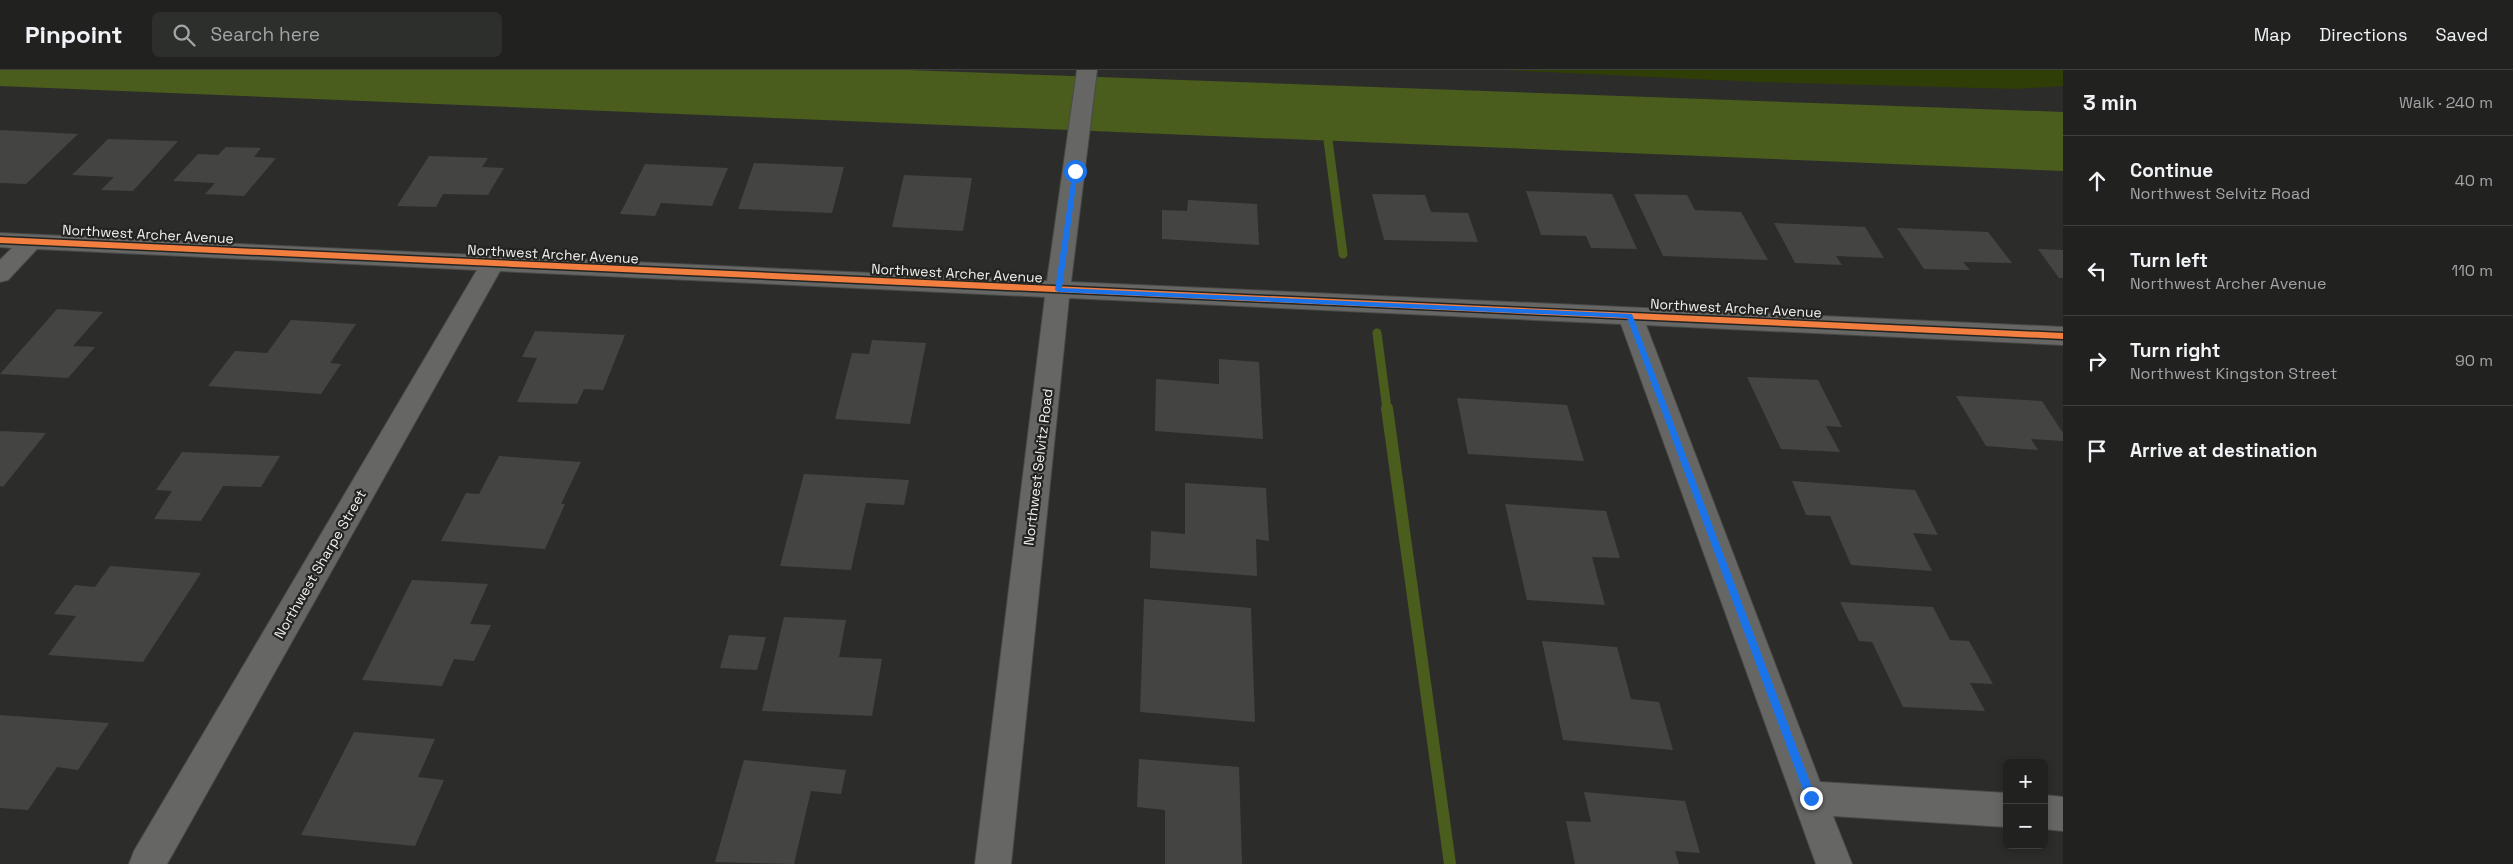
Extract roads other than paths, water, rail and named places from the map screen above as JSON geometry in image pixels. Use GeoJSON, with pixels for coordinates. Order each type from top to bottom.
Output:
{"type":"FeatureCollection","features":[{"type":"Feature","properties":{"kind":"street","name":"Northwest Selvitz Road"},"geometry":{"type":"LineString","coordinates":[[993,864],[1058,290],[1087,70]]}},
{"type":"Feature","properties":{"kind":"street","name":"Northwest Archer Avenue"},"geometry":{"type":"LineString","coordinates":[[0,240],[2063,336]]}},
{"type":"Feature","properties":{"kind":"street"},"geometry":{"type":"LineString","coordinates":[[0,274],[32,242]]}},
{"type":"Feature","properties":{"kind":"street","name":"Northwest Sharpe Street"},"geometry":{"type":"LineString","coordinates":[[147,864],[493,263]]}},
{"type":"Feature","properties":{"kind":"street"},"geometry":{"type":"LineString","coordinates":[[1630,316],[1834,864]]}},
{"type":"Feature","properties":{"kind":"street"},"geometry":{"type":"LineString","coordinates":[[1811,798],[2003,810]]}},
{"type":"Feature","properties":{"kind":"street"},"geometry":{"type":"LineString","coordinates":[[2048,812],[2063,814]]}},
{"type":"Feature","properties":{"kind":"waterway"},"geometry":{"type":"LineString","coordinates":[[1329,127],[1328,140],[1343,254]]}},
{"type":"Feature","properties":{"kind":"waterway"},"geometry":{"type":"LineString","coordinates":[[1377,333],[1387,409]]}},
{"type":"Feature","properties":{"kind":"waterway"},"geometry":{"type":"LineString","coordinates":[[1387,408],[1450,864]]}}]}
